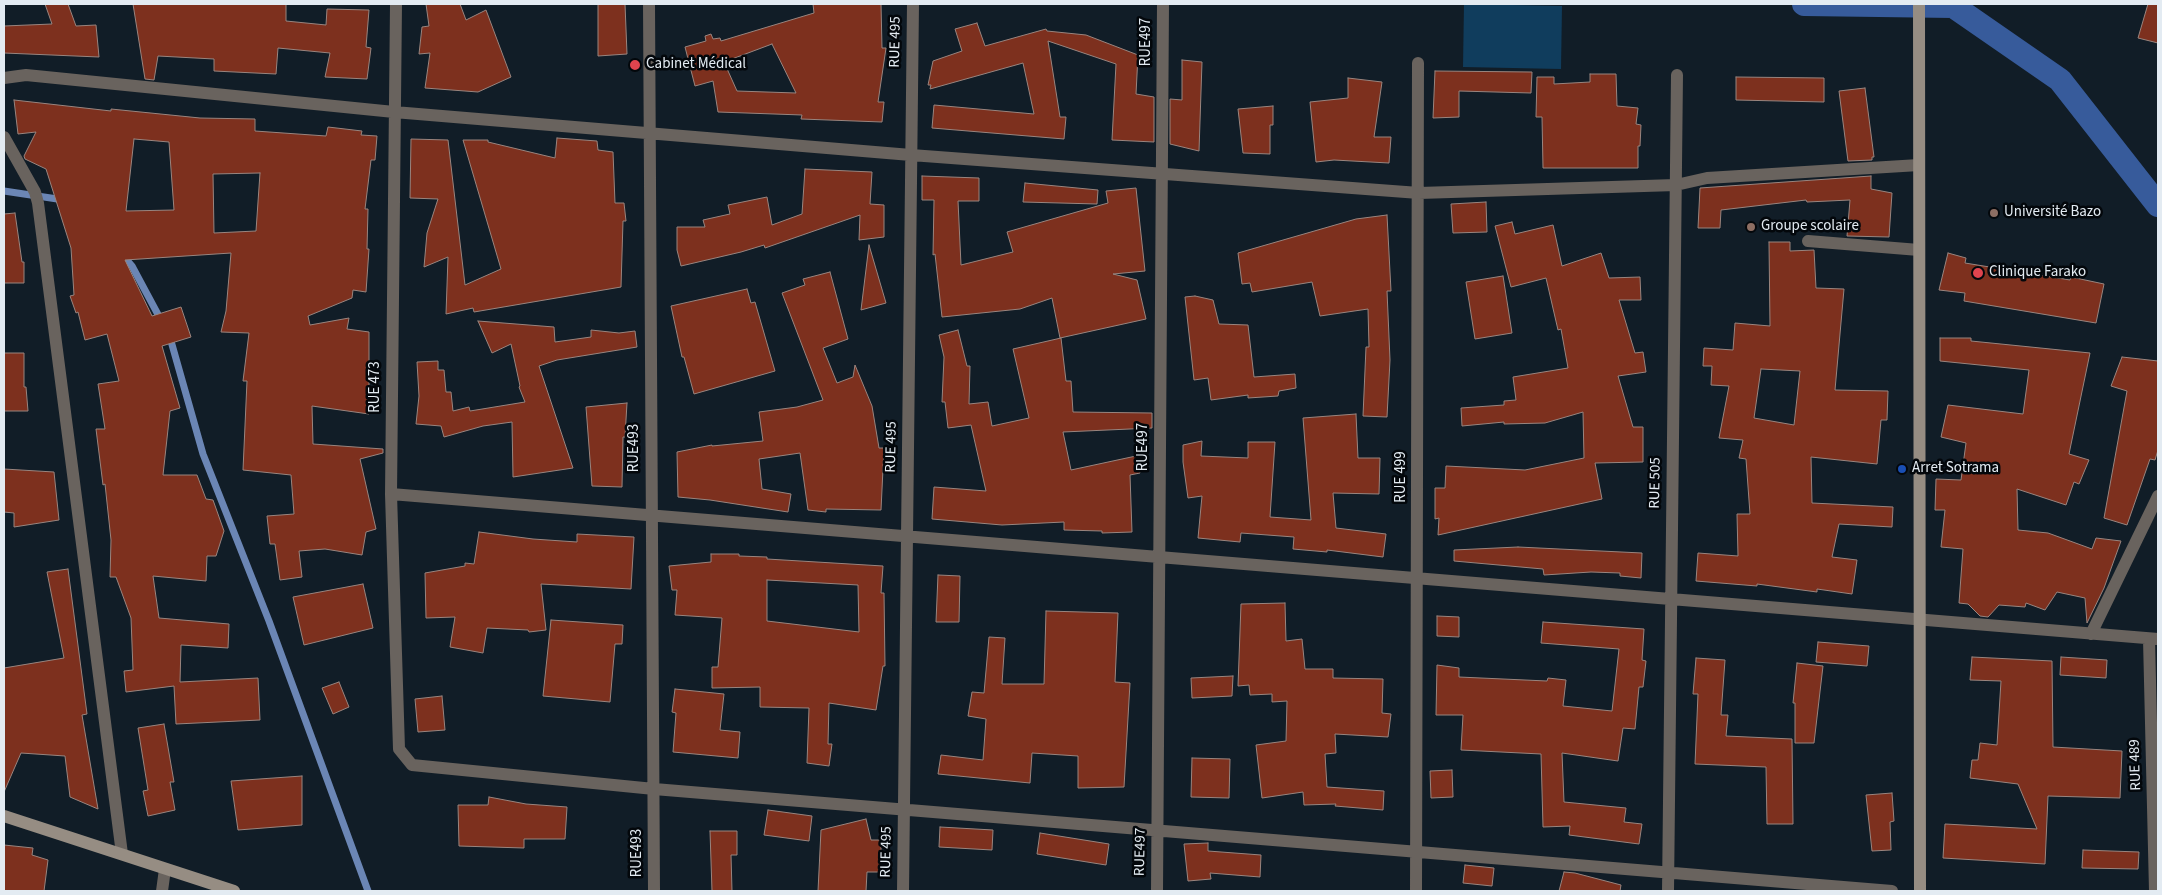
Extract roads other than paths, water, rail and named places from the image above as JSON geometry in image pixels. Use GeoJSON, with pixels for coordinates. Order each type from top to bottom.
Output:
{"type":"FeatureCollection","features":[{"type":"Feature","properties":{"kind":"main road"},"geometry":{"type":"LineString","coordinates":[[1919,4],[1920,891]]}},
{"type":"Feature","properties":{"kind":"main road"},"geometry":{"type":"LineString","coordinates":[[4,816],[234,891]]}},
{"type":"Feature","properties":{"kind":"street","name":"RUE 473"},"geometry":{"type":"LineString","coordinates":[[396,4],[391,494],[399,749],[412,765],[654,790]]}},
{"type":"Feature","properties":{"kind":"street","name":"RUE493"},"geometry":{"type":"LineString","coordinates":[[649,4],[654,891]]}},
{"type":"Feature","properties":{"kind":"street","name":"RUE 495"},"geometry":{"type":"LineString","coordinates":[[903,891],[913,4]]}},
{"type":"Feature","properties":{"kind":"street","name":"RUE497"},"geometry":{"type":"LineString","coordinates":[[1157,891],[1163,4]]}},
{"type":"Feature","properties":{"kind":"street","name":"RUE 499"},"geometry":{"type":"LineString","coordinates":[[1416,891],[1418,63]]}},
{"type":"Feature","properties":{"kind":"street"},"geometry":{"type":"LineString","coordinates":[[4,78],[26,75],[394,112],[911,156],[1419,193],[1676,185],[1707,178],[1919,165]]}},
{"type":"Feature","properties":{"kind":"street","name":"RUE 505"},"geometry":{"type":"LineString","coordinates":[[1668,891],[1677,75]]}},
{"type":"Feature","properties":{"kind":"street"},"geometry":{"type":"LineString","coordinates":[[4,137],[36,198],[122,854]]}},
{"type":"Feature","properties":{"kind":"street"},"geometry":{"type":"LineString","coordinates":[[1808,241],[1919,250]]}},
{"type":"Feature","properties":{"kind":"street"},"geometry":{"type":"LineString","coordinates":[[391,494],[652,517],[2153,639]]}},
{"type":"Feature","properties":{"kind":"street"},"geometry":{"type":"LineString","coordinates":[[2091,634],[2158,496]]}},
{"type":"Feature","properties":{"kind":"street","name":"RUE 489"},"geometry":{"type":"LineString","coordinates":[[2153,639],[2155,891]]}},
{"type":"Feature","properties":{"kind":"street"},"geometry":{"type":"LineString","coordinates":[[654,790],[1892,891]]}},
{"type":"Feature","properties":{"kind":"street"},"geometry":{"type":"LineString","coordinates":[[162,891],[165,869]]}},
{"type":"Feature","properties":{"kind":"waterway"},"geometry":{"type":"LineString","coordinates":[[1804,4],[1953,6],[2060,80],[2158,205]]}},
{"type":"Feature","properties":{"kind":"waterway"},"geometry":{"type":"LineString","coordinates":[[4,191],[64,200]]}},
{"type":"Feature","properties":{"kind":"waterway"},"geometry":{"type":"LineString","coordinates":[[120,252],[132,266],[162,322]]}},
{"type":"Feature","properties":{"kind":"waterway"},"geometry":{"type":"LineString","coordinates":[[169,334],[203,454],[269,621],[368,891]]}},
{"type":"Feature","properties":{"kind":"place","name":"Cabinet Médical"},"geometry":{"type":"Point","coordinates":[635,65]}},
{"type":"Feature","properties":{"kind":"place","name":"Université Bazo"},"geometry":{"type":"Point","coordinates":[1994,213]}},
{"type":"Feature","properties":{"kind":"place","name":"Groupe scolaire"},"geometry":{"type":"Point","coordinates":[1751,227]}},
{"type":"Feature","properties":{"kind":"place","name":"Clinique Farako"},"geometry":{"type":"Point","coordinates":[1978,273]}},
{"type":"Feature","properties":{"kind":"place","name":"Arret Sotrama"},"geometry":{"type":"Point","coordinates":[1902,469]}}]}
